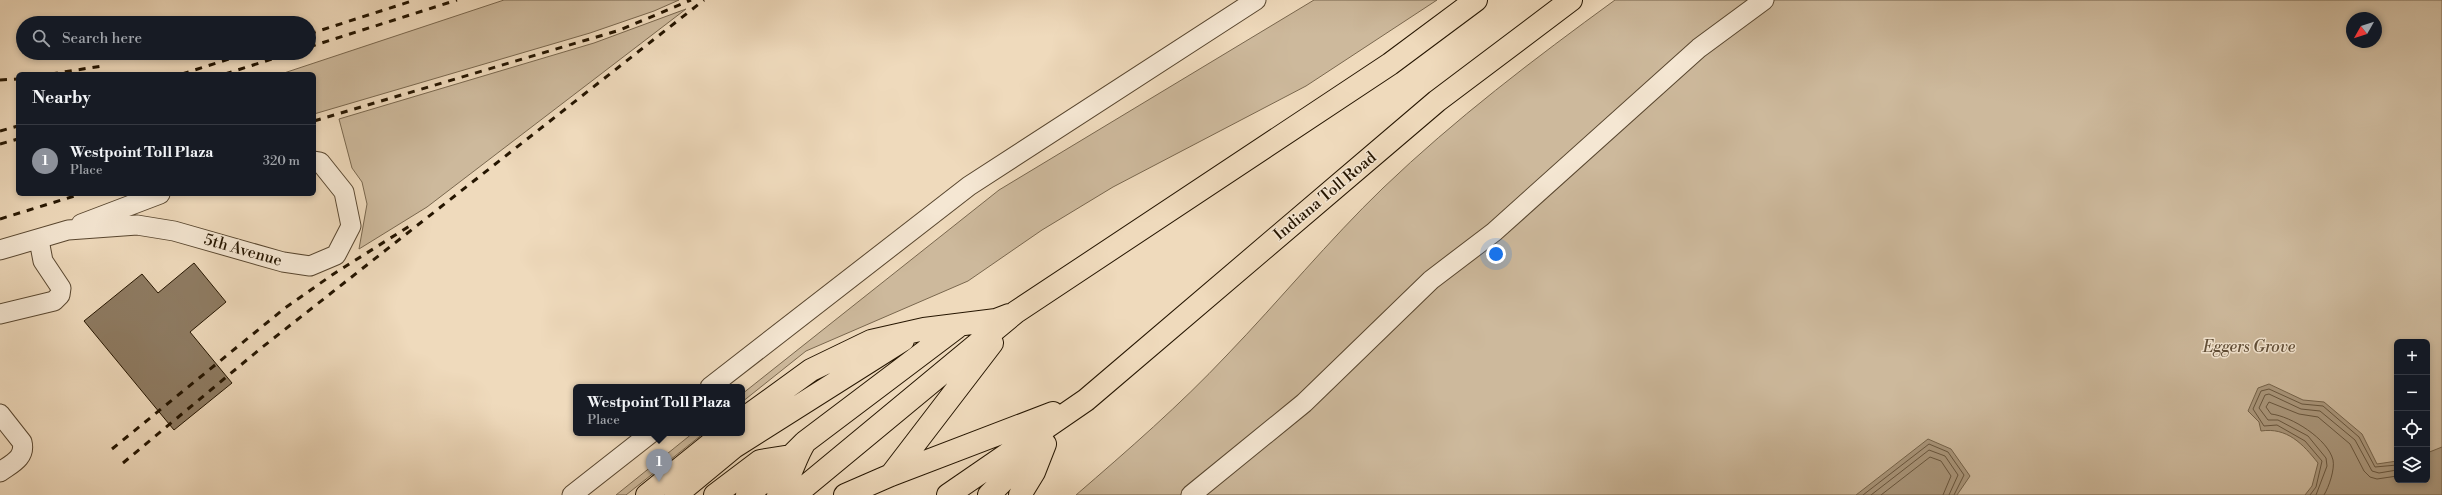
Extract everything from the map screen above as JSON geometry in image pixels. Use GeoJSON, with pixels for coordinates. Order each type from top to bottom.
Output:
{"type":"FeatureCollection","features":[{"type":"Feature","properties":{"kind":"highway"},"geometry":{"type":"LineString","coordinates":[[795,495],[1016,312],[1390,64],[1476,0]]}},
{"type":"Feature","properties":{"kind":"highway","name":"Indiana Toll Road"},"geometry":{"type":"LineString","coordinates":[[1078,406],[1437,101],[1571,0]]}},
{"type":"Feature","properties":{"kind":"highway"},"geometry":{"type":"LineString","coordinates":[[745,418],[818,367],[871,341],[963,323],[996,320],[1016,312]]}},
{"type":"Feature","properties":{"kind":"highway"},"geometry":{"type":"LineString","coordinates":[[874,495],[1016,312]]}},
{"type":"Feature","properties":{"kind":"highway"},"geometry":{"type":"LineString","coordinates":[[747,495],[800,450],[963,323]]}},
{"type":"Feature","properties":{"kind":"highway"},"geometry":{"type":"LineString","coordinates":[[676,495],[734,447],[893,346],[924,330]]}},
{"type":"Feature","properties":{"kind":"highway"},"geometry":{"type":"LineString","coordinates":[[845,495],[891,475],[1078,406]]}},
{"type":"Feature","properties":{"kind":"highway"},"geometry":{"type":"LineString","coordinates":[[948,495],[1078,406]]}},
{"type":"Feature","properties":{"kind":"highway"},"geometry":{"type":"LineString","coordinates":[[989,495],[1078,406]]}},
{"type":"Feature","properties":{"kind":"highway"},"geometry":{"type":"LineString","coordinates":[[1020,495],[1034,472],[1044,445],[1078,406]]}},
{"type":"Feature","properties":{"kind":"highway"},"geometry":{"type":"LineString","coordinates":[[647,495],[720,436]]}},
{"type":"Feature","properties":{"kind":"highway"},"geometry":{"type":"LineString","coordinates":[[715,495],[760,462],[791,456],[800,450]]}},
{"type":"Feature","properties":{"kind":"highway"},"geometry":{"type":"LineString","coordinates":[[778,495],[786,485],[800,450]]}},
{"type":"Feature","properties":{"kind":"highway"},"geometry":{"type":"LineString","coordinates":[[860,495],[891,475]]}},
{"type":"Feature","properties":{"kind":"highway"},"geometry":{"type":"LineString","coordinates":[[868,495],[891,475]]}},
{"type":"Feature","properties":{"kind":"street"},"geometry":{"type":"LineString","coordinates":[[714,384],[969,186],[1256,0]]}},
{"type":"Feature","properties":{"kind":"street"},"geometry":{"type":"LineString","coordinates":[[1190,495],[1304,403],[1431,280],[1494,232],[1699,48],[1764,0]]}},
{"type":"Feature","properties":{"kind":"street","name":"5th Avenue"},"geometry":{"type":"LineString","coordinates":[[0,250],[39,240],[68,230],[137,225],[174,231],[283,262],[310,266],[336,255],[351,226],[344,192],[320,162],[316,161]]}},
{"type":"Feature","properties":{"kind":"street","name":"5th Avenue"},"geometry":{"type":"LineString","coordinates":[[39,240],[155,196]]}},
{"type":"Feature","properties":{"kind":"street"},"geometry":{"type":"LineString","coordinates":[[0,314],[54,301],[60,295],[60,288],[43,261],[39,240]]}},
{"type":"Feature","properties":{"kind":"street"},"geometry":{"type":"LineString","coordinates":[[0,414],[22,442],[23,448],[21,456],[0,472]]}},
{"type":"Feature","properties":{"kind":"street"},"geometry":{"type":"LineString","coordinates":[[572,495],[647,436]]}},
{"type":"Feature","properties":{"kind":"green space"},"geometry":{"type":"Polygon","coordinates":[[[504,0],[679,0],[654,11],[590,33],[316,113],[316,72],[287,72],[504,0]]]}},
{"type":"Feature","properties":{"kind":"green space"},"geometry":{"type":"Polygon","coordinates":[[[1314,0],[1437,0],[1306,86],[1113,187],[1042,230],[968,281],[806,351],[745,400],[745,392],[999,190],[1314,0]]]}},
{"type":"Feature","properties":{"kind":"green space","name":"Eggers Grove"},"geometry":{"type":"Polygon","coordinates":[[[1615,0],[2442,0],[2442,495],[1076,495],[1153,427],[1209,374],[1343,229],[1383,188],[1438,138],[1525,67],[1615,0]]]}},
{"type":"Feature","properties":{"kind":"green space"},"geometry":{"type":"Polygon","coordinates":[[[686,9],[427,207],[359,249],[367,204],[362,182],[352,168],[339,119],[594,43],[686,9]]]}},
{"type":"Feature","properties":{"kind":"green space"},"geometry":{"type":"Polygon","coordinates":[[[689,436],[700,436],[626,495],[616,495],[689,436]]]}},
{"type":"Feature","properties":{"kind":"water"},"geometry":{"type":"Polygon","coordinates":[[[2269,384],[2303,400],[2324,402],[2362,434],[2377,464],[2394,461],[2394,483],[2430,483],[2430,452],[2442,447],[2442,495],[2305,495],[2312,486],[2318,463],[2300,443],[2287,434],[2270,430],[2261,431],[2259,422],[2248,411],[2258,388],[2269,384]]]}},
{"type":"Feature","properties":{"kind":"water"},"geometry":{"type":"Polygon","coordinates":[[[1928,439],[1951,449],[1970,476],[1957,495],[1856,495],[1928,439]]]}},
{"type":"Feature","properties":{"kind":"building"},"geometry":{"type":"Polygon","coordinates":[[[194,263],[226,302],[190,332],[232,383],[174,430],[84,321],[142,274],[158,293],[194,263]]]}},
{"type":"Feature","properties":{"kind":"railway"},"geometry":{"type":"LineString","coordinates":[[316,32],[415,0]]}},
{"type":"Feature","properties":{"kind":"railway"},"geometry":{"type":"LineString","coordinates":[[316,45],[457,0]]}},
{"type":"Feature","properties":{"kind":"railway"},"geometry":{"type":"LineString","coordinates":[[316,120],[620,30],[691,0]]}},
{"type":"Feature","properties":{"kind":"railway"},"geometry":{"type":"LineString","coordinates":[[123,463],[260,349],[704,0]]}},
{"type":"Feature","properties":{"kind":"railway"},"geometry":{"type":"LineString","coordinates":[[188,72],[226,60]]}},
{"type":"Feature","properties":{"kind":"railway"},"geometry":{"type":"LineString","coordinates":[[231,72],[269,60]]}},
{"type":"Feature","properties":{"kind":"railway"},"geometry":{"type":"LineString","coordinates":[[64,72],[102,66]]}},
{"type":"Feature","properties":{"kind":"railway"},"geometry":{"type":"LineString","coordinates":[[0,80],[16,79]]}},
{"type":"Feature","properties":{"kind":"railway"},"geometry":{"type":"LineString","coordinates":[[0,131],[16,127]]}},
{"type":"Feature","properties":{"kind":"railway"},"geometry":{"type":"LineString","coordinates":[[0,144],[16,140]]}},
{"type":"Feature","properties":{"kind":"railway"},"geometry":{"type":"LineString","coordinates":[[0,219],[75,196]]}},
{"type":"Feature","properties":{"kind":"railway"},"geometry":{"type":"LineString","coordinates":[[112,449],[285,308],[332,275],[411,225]]}},
{"type":"Feature","properties":{"kind":"place","name":"Westpoint Toll Plaza"},"geometry":{"type":"Point","coordinates":[659,482]}}]}
